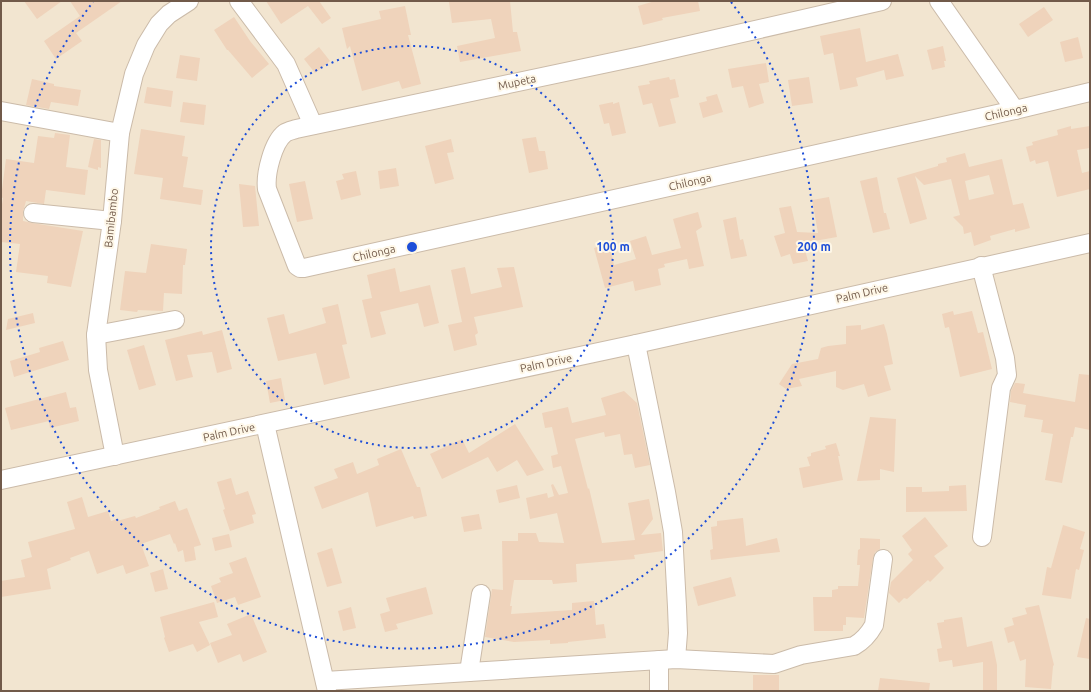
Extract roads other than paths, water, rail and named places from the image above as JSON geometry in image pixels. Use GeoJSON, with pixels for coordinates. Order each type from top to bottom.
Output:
{"type":"FeatureCollection","features":[{"type":"Feature","properties":{"kind":"street","name":"Bamibambo"},"geometry":{"type":"LineString","coordinates":[[115,456],[98,370],[96,335],[112,221],[120,133],[134,74],[146,45],[159,24],[169,14],[189,1]]}},
{"type":"Feature","properties":{"kind":"street"},"geometry":{"type":"LineString","coordinates":[[239,1],[286,64],[314,125]]}},
{"type":"Feature","properties":{"kind":"street","name":"Mupeta"},"geometry":{"type":"LineString","coordinates":[[294,259],[267,189],[266,181],[274,146],[285,133],[314,125],[648,54],[882,1]]}},
{"type":"Feature","properties":{"kind":"street"},"geometry":{"type":"LineString","coordinates":[[939,1],[1015,110]]}},
{"type":"Feature","properties":{"kind":"street","name":"Chilonga"},"geometry":{"type":"LineString","coordinates":[[294,259],[297,266],[304,268],[1090,92]]}},
{"type":"Feature","properties":{"kind":"street"},"geometry":{"type":"LineString","coordinates":[[1,111],[120,133]]}},
{"type":"Feature","properties":{"kind":"street"},"geometry":{"type":"LineString","coordinates":[[33,213],[112,221]]}},
{"type":"Feature","properties":{"kind":"street","name":"Palm Drive"},"geometry":{"type":"LineString","coordinates":[[1,480],[636,344],[981,266],[1090,243]]}},
{"type":"Feature","properties":{"kind":"street"},"geometry":{"type":"LineString","coordinates":[[981,266],[1005,358],[1007,375],[1001,388],[982,537]]}},
{"type":"Feature","properties":{"kind":"street"},"geometry":{"type":"LineString","coordinates":[[96,335],[175,320]]}},
{"type":"Feature","properties":{"kind":"street"},"geometry":{"type":"LineString","coordinates":[[636,344],[666,492],[672,532],[678,633],[659,691]]}},
{"type":"Feature","properties":{"kind":"street"},"geometry":{"type":"LineString","coordinates":[[265,424],[326,686],[469,672],[668,660],[774,664],[801,656],[854,646],[860,643],[869,634],[874,625],[883,559]]}},
{"type":"Feature","properties":{"kind":"street"},"geometry":{"type":"LineString","coordinates":[[469,672],[481,594]]}}]}
